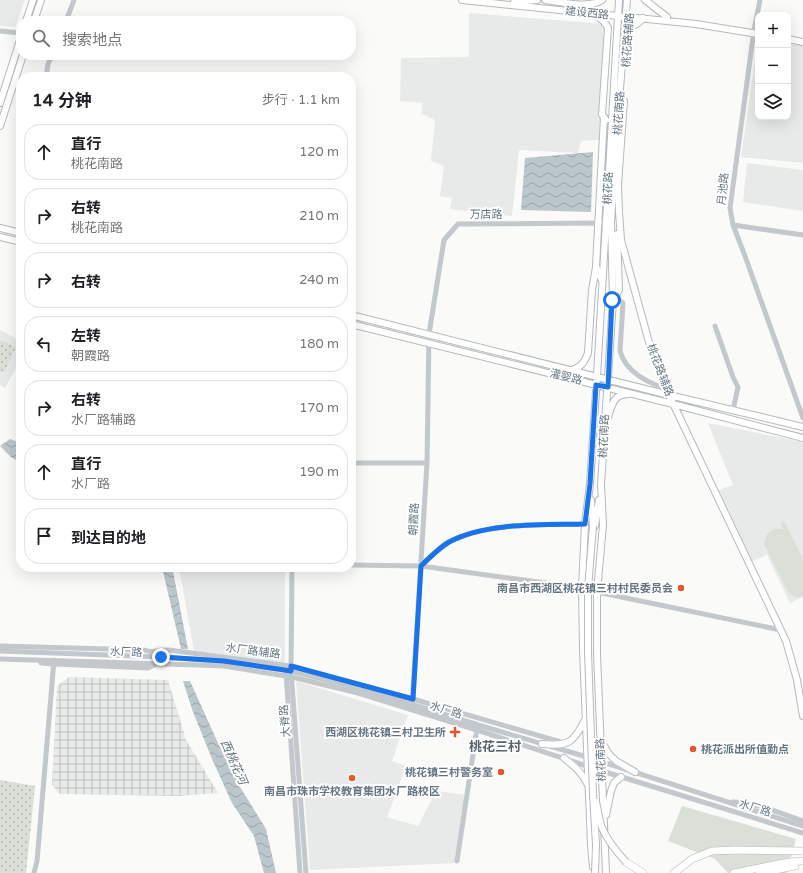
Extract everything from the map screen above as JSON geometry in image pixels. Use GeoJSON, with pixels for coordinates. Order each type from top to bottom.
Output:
{"type":"FeatureCollection","features":[{"type":"Feature","properties":{"kind":"highway"},"geometry":{"type":"LineString","coordinates":[[674,873],[692,859],[712,851],[803,851]]}},
{"type":"Feature","properties":{"kind":"highway"},"geometry":{"type":"LineString","coordinates":[[734,873],[789,862],[803,861]]}},
{"type":"Feature","properties":{"kind":"highway"},"geometry":{"type":"LineString","coordinates":[[626,862],[642,873]]}},
{"type":"Feature","properties":{"kind":"highway"},"geometry":{"type":"LineString","coordinates":[[760,873],[789,866],[803,865]]}},
{"type":"Feature","properties":{"kind":"main road"},"geometry":{"type":"LineString","coordinates":[[28,16],[33,0]]}},
{"type":"Feature","properties":{"kind":"main road"},"geometry":{"type":"LineString","coordinates":[[35,16],[40,0]]}},
{"type":"Feature","properties":{"kind":"main road","name":"建设西路"},"geometry":{"type":"LineString","coordinates":[[462,0],[591,13],[618,14]]}},
{"type":"Feature","properties":{"kind":"main road","name":"建设西路"},"geometry":{"type":"LineString","coordinates":[[498,0],[618,14],[697,20],[755,32]]}},
{"type":"Feature","properties":{"kind":"main road"},"geometry":{"type":"LineString","coordinates":[[514,2],[537,0]]}},
{"type":"Feature","properties":{"kind":"main road"},"geometry":{"type":"LineString","coordinates":[[545,0],[587,5],[595,4],[602,0]]}},
{"type":"Feature","properties":{"kind":"main road","name":"桃花路"},"geometry":{"type":"LineString","coordinates":[[597,376],[606,223],[615,127],[619,0]]}},
{"type":"Feature","properties":{"kind":"main road","name":"桃花南路"},"geometry":{"type":"LineString","coordinates":[[606,873],[597,654],[597,592],[603,525],[602,485],[612,300],[612,223],[615,127],[628,15],[627,0]]}},
{"type":"Feature","properties":{"kind":"main road","name":"桃花路辅路"},"geometry":{"type":"LineString","coordinates":[[631,0],[628,15],[618,184],[618,212],[621,240],[650,346],[668,393],[786,641],[797,680],[803,716]]}},
{"type":"Feature","properties":{"kind":"main road"},"geometry":{"type":"LineString","coordinates":[[645,0],[667,17]]}},
{"type":"Feature","properties":{"kind":"main road"},"geometry":{"type":"LineString","coordinates":[[572,370],[581,367],[588,353],[592,290],[596,266],[604,118],[602,115],[608,28],[601,18],[591,13]]}},
{"type":"Feature","properties":{"kind":"main road","name":"建设西路"},"geometry":{"type":"LineString","coordinates":[[628,15],[755,32]]}},
{"type":"Feature","properties":{"kind":"main road"},"geometry":{"type":"LineString","coordinates":[[628,27],[639,23],[643,18]]}},
{"type":"Feature","properties":{"kind":"main road"},"geometry":{"type":"LineString","coordinates":[[791,36],[803,38]]}},
{"type":"Feature","properties":{"kind":"main road"},"geometry":{"type":"LineString","coordinates":[[791,40],[803,42]]}},
{"type":"Feature","properties":{"kind":"main road"},"geometry":{"type":"LineString","coordinates":[[0,103],[16,53]]}},
{"type":"Feature","properties":{"kind":"main road"},"geometry":{"type":"LineString","coordinates":[[17,72],[21,60]]}},
{"type":"Feature","properties":{"kind":"main road"},"geometry":{"type":"LineString","coordinates":[[0,126],[16,77]]}},
{"type":"Feature","properties":{"kind":"main road"},"geometry":{"type":"LineString","coordinates":[[604,118],[615,127],[619,290],[612,300]]}},
{"type":"Feature","properties":{"kind":"main road"},"geometry":{"type":"LineString","coordinates":[[0,228],[16,232]]}},
{"type":"Feature","properties":{"kind":"main road"},"geometry":{"type":"LineString","coordinates":[[0,236],[16,241]]}},
{"type":"Feature","properties":{"kind":"main road"},"geometry":{"type":"LineString","coordinates":[[596,266],[602,283]]}},
{"type":"Feature","properties":{"kind":"main road","name":"灌婴路"},"geometry":{"type":"LineString","coordinates":[[356,316],[803,427]]}},
{"type":"Feature","properties":{"kind":"main road","name":"灌婴路"},"geometry":{"type":"LineString","coordinates":[[356,325],[632,393],[803,438]]}},
{"type":"Feature","properties":{"kind":"main road","name":"桃花南路"},"geometry":{"type":"LineString","coordinates":[[594,873],[583,650],[582,588],[585,524],[590,484],[597,376]]}},
{"type":"Feature","properties":{"kind":"main road"},"geometry":{"type":"LineString","coordinates":[[605,426],[616,398],[632,393]]}},
{"type":"Feature","properties":{"kind":"main road"},"geometry":{"type":"LineString","coordinates":[[590,484],[594,526],[591,589],[591,652],[595,794],[601,824],[606,836],[615,850],[626,862]]}},
{"type":"Feature","properties":{"kind":"main road"},"geometry":{"type":"LineString","coordinates":[[594,873],[596,845],[588,652],[588,589],[594,526],[602,485]]}},
{"type":"Feature","properties":{"kind":"main road"},"geometry":{"type":"LineString","coordinates":[[542,744],[565,744],[580,730],[586,718]]}},
{"type":"Feature","properties":{"kind":"main road"},"geometry":{"type":"LineString","coordinates":[[600,739],[608,753],[616,761],[635,772]]}},
{"type":"Feature","properties":{"kind":"main road"},"geometry":{"type":"LineString","coordinates":[[564,758],[584,776],[589,787]]}},
{"type":"Feature","properties":{"kind":"main road"},"geometry":{"type":"LineString","coordinates":[[604,826],[611,791],[614,783],[621,777]]}},
{"type":"Feature","properties":{"kind":"street"},"geometry":{"type":"LineString","coordinates":[[68,16],[74,0]]}},
{"type":"Feature","properties":{"kind":"street","name":"月池路"},"geometry":{"type":"LineString","coordinates":[[758,12],[760,0]]}},
{"type":"Feature","properties":{"kind":"street"},"geometry":{"type":"LineString","coordinates":[[0,31],[16,33]]}},
{"type":"Feature","properties":{"kind":"street","name":"月池路"},"geometry":{"type":"LineString","coordinates":[[755,39],[730,208],[733,225],[803,418]]}},
{"type":"Feature","properties":{"kind":"street"},"geometry":{"type":"LineString","coordinates":[[47,72],[50,60]]}},
{"type":"Feature","properties":{"kind":"street","name":"万店路"},"geometry":{"type":"LineString","coordinates":[[429,334],[444,240],[458,224],[606,223]]}},
{"type":"Feature","properties":{"kind":"street"},"geometry":{"type":"LineString","coordinates":[[733,225],[803,235]]}},
{"type":"Feature","properties":{"kind":"street"},"geometry":{"type":"LineString","coordinates":[[618,268],[629,268]]}},
{"type":"Feature","properties":{"kind":"street"},"geometry":{"type":"LineString","coordinates":[[620,301],[624,303],[620,351],[622,358],[632,371],[643,380],[668,393]]}},
{"type":"Feature","properties":{"kind":"street"},"geometry":{"type":"LineString","coordinates":[[716,326],[733,377],[738,387],[733,410]]}},
{"type":"Feature","properties":{"kind":"street","name":"朝霞路"},"geometry":{"type":"LineString","coordinates":[[412,704],[426,464],[429,334]]}},
{"type":"Feature","properties":{"kind":"street"},"geometry":{"type":"LineString","coordinates":[[356,463],[426,464]]}},
{"type":"Feature","properties":{"kind":"street"},"geometry":{"type":"LineString","coordinates":[[421,566],[436,551],[449,542],[478,531],[505,527],[585,524]]}},
{"type":"Feature","properties":{"kind":"street"},"geometry":{"type":"LineString","coordinates":[[356,565],[421,566],[582,588]]}},
{"type":"Feature","properties":{"kind":"street","name":"大脊路"},"geometry":{"type":"LineString","coordinates":[[292,572],[289,677],[300,873]]}},
{"type":"Feature","properties":{"kind":"street"},"geometry":{"type":"LineString","coordinates":[[597,592],[781,630]]}},
{"type":"Feature","properties":{"kind":"street","name":"水厂路辅路"},"geometry":{"type":"LineString","coordinates":[[0,646],[144,650],[150,652],[169,650],[290,669]]}},
{"type":"Feature","properties":{"kind":"street","name":"水厂路"},"geometry":{"type":"LineString","coordinates":[[0,651],[161,657],[224,661],[290,669],[412,704],[477,729],[602,771],[803,833]]}},
{"type":"Feature","properties":{"kind":"street","name":"水厂路"},"geometry":{"type":"LineString","coordinates":[[0,659],[54,662],[158,663],[224,666],[289,677],[412,704]]}},
{"type":"Feature","properties":{"kind":"street"},"geometry":{"type":"LineString","coordinates":[[34,873],[54,662]]}},
{"type":"Feature","properties":{"kind":"street"},"geometry":{"type":"LineString","coordinates":[[289,677],[477,729],[457,861]]}},
{"type":"Feature","properties":{"kind":"street","name":"大脊路"},"geometry":{"type":"LineString","coordinates":[[289,677],[306,873]]}},
{"type":"Feature","properties":{"kind":"street"},"geometry":{"type":"LineString","coordinates":[[412,704],[565,744]]}},
{"type":"Feature","properties":{"kind":"street","name":"水厂路"},"geometry":{"type":"LineString","coordinates":[[477,729],[542,744],[588,757],[803,826]]}},
{"type":"Feature","properties":{"kind":"street"},"geometry":{"type":"LineString","coordinates":[[728,802],[742,802],[803,821]]}},
{"type":"Feature","properties":{"kind":"shaded area"},"geometry":{"type":"Polygon","coordinates":[[[0,0],[25,0],[19,16],[16,16],[15,27],[0,26],[0,0]]]}},
{"type":"Feature","properties":{"kind":"shaded area"},"geometry":{"type":"Polygon","coordinates":[[[469,13],[604,24],[599,140],[581,141],[578,153],[519,150],[512,216],[450,209],[452,198],[440,196],[444,166],[431,161],[435,120],[422,114],[422,103],[400,101],[401,58],[469,57],[469,13]]]}},
{"type":"Feature","properties":{"kind":"shaded area"},"geometry":{"type":"Polygon","coordinates":[[[791,43],[803,45],[803,163],[741,157],[755,59],[755,120],[791,120],[791,43]]]}},
{"type":"Feature","properties":{"kind":"shaded area"},"geometry":{"type":"Polygon","coordinates":[[[747,163],[803,170],[803,211],[743,202],[747,163]]]}},
{"type":"Feature","properties":{"kind":"shaded area"},"geometry":{"type":"Polygon","coordinates":[[[0,330],[16,338],[16,368],[5,388],[0,385],[0,330]]]}},
{"type":"Feature","properties":{"kind":"shaded area"},"geometry":{"type":"Polygon","coordinates":[[[0,340],[16,347],[4,372],[0,371],[0,340]]]}},
{"type":"Feature","properties":{"kind":"shaded area"},"geometry":{"type":"Polygon","coordinates":[[[708,423],[803,442],[803,597],[790,603],[767,555],[752,561],[719,490],[733,485],[708,423]]]}},
{"type":"Feature","properties":{"kind":"shaded area"},"geometry":{"type":"Polygon","coordinates":[[[784,521],[803,559],[803,596],[801,597],[795,597],[788,592],[764,544],[766,536],[772,530],[783,529],[780,523],[784,521]]]}},
{"type":"Feature","properties":{"kind":"shaded area"},"geometry":{"type":"Polygon","coordinates":[[[180,572],[285,572],[285,664],[194,651],[180,572]]]}},
{"type":"Feature","properties":{"kind":"shaded area"},"geometry":{"type":"Polygon","coordinates":[[[69,677],[168,680],[186,740],[218,793],[178,796],[60,794],[52,785],[57,686],[69,677]]]}},
{"type":"Feature","properties":{"kind":"shaded area","name":"南昌市珠市学校教育集团水厂路校区"},"geometry":{"type":"Polygon","coordinates":[[[296,681],[408,715],[392,761],[406,766],[387,817],[418,826],[436,791],[465,795],[456,863],[310,870],[296,681]]]}},
{"type":"Feature","properties":{"kind":"shaded area"},"geometry":{"type":"Polygon","coordinates":[[[0,780],[35,786],[26,873],[0,873],[0,780]]]}},
{"type":"Feature","properties":{"kind":"shaded area"},"geometry":{"type":"Polygon","coordinates":[[[682,806],[796,839],[787,873],[728,873],[715,859],[668,841],[682,806]]]}},
{"type":"Feature","properties":{"kind":"water"},"geometry":{"type":"Polygon","coordinates":[[[593,152],[591,212],[521,210],[525,158],[593,152]]]}},
{"type":"Feature","properties":{"kind":"water"},"geometry":{"type":"Polygon","coordinates":[[[10,439],[16,441],[16,460],[11,457],[0,446],[10,439]]]}},
{"type":"Feature","properties":{"kind":"water"},"geometry":{"type":"Polygon","coordinates":[[[163,572],[173,572],[188,649],[181,649],[163,572]]]}},
{"type":"Feature","properties":{"kind":"water"},"geometry":{"type":"Polygon","coordinates":[[[183,681],[190,681],[240,787],[266,829],[276,873],[264,873],[254,836],[232,803],[193,712],[183,681]]]}},
{"type":"Feature","properties":{"kind":"place","name":"南昌市西湖区桃花镇三村村民委员会"},"geometry":{"type":"Point","coordinates":[681,588]}},
{"type":"Feature","properties":{"kind":"place","name":"西湖区桃花镇三村卫生所"},"geometry":{"type":"Point","coordinates":[455,732]}},
{"type":"Feature","properties":{"kind":"place","name":"桃花派出所值勤点"},"geometry":{"type":"Point","coordinates":[693,749]}},
{"type":"Feature","properties":{"kind":"place","name":"桃花镇三村警务室"},"geometry":{"type":"Point","coordinates":[501,772]}},
{"type":"Feature","properties":{"kind":"place","name":"南昌市珠市学校教育集团水厂路校区"},"geometry":{"type":"Point","coordinates":[352,778]}},
{"type":"Feature","properties":{"kind":"district","name":"桃花三村"},"geometry":{"type":"Point","coordinates":[495,747]}},
{"type":"Feature","properties":{"kind":"route"},"geometry":{"type":"LineString","coordinates":[[161,657],[224,661],[291,671],[291,666],[413,699],[421,566],[436,551],[449,542],[478,531],[505,527],[585,524],[590,484],[596,385],[608,387],[612,300]]}},
{"type":"Feature","properties":{"kind":"water label","name":"西桃花河"},"geometry":{"type":"Point","coordinates":[234,762]}}]}
